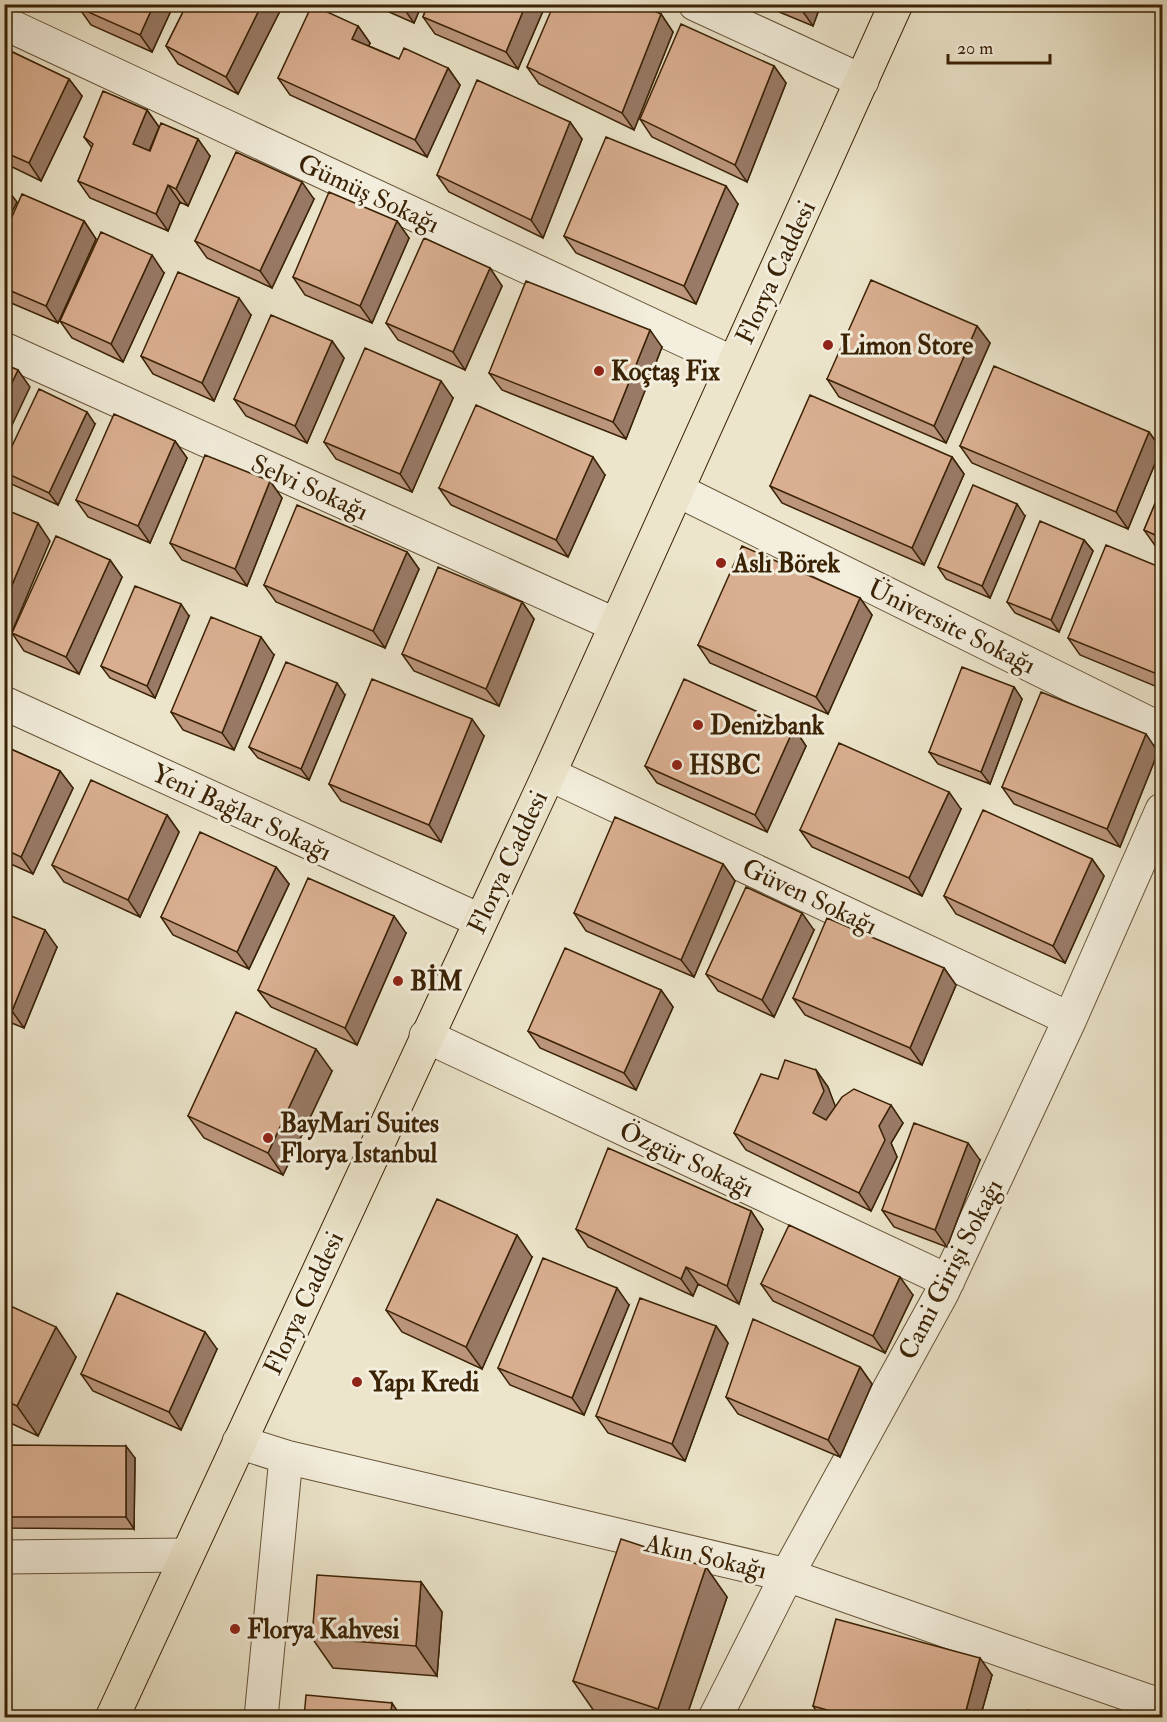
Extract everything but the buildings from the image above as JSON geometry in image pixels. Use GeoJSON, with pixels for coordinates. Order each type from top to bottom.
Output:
{"type":"FeatureCollection","features":[{"type":"Feature","properties":{"kind":"main road","name":"Florya Caddesi"},"geometry":{"type":"LineString","coordinates":[[112,1718],[479,920],[549,774],[896,4]]}},
{"type":"Feature","properties":{"kind":"street"},"geometry":{"type":"LineString","coordinates":[[695,4],[862,81]]}},
{"type":"Feature","properties":{"kind":"street","name":"Gümüş Sokağı"},"geometry":{"type":"LineString","coordinates":[[4,23],[733,363]]}},
{"type":"Feature","properties":{"kind":"street","name":"Selvi Sokağı"},"geometry":{"type":"LineString","coordinates":[[4,349],[616,625]]}},
{"type":"Feature","properties":{"kind":"street","name":"Üniversite Sokağı"},"geometry":{"type":"LineString","coordinates":[[677,490],[1162,730]]}},
{"type":"Feature","properties":{"kind":"street","name":"Yeni Bağlar Sokağı"},"geometry":{"type":"LineString","coordinates":[[4,704],[479,920]]}},
{"type":"Feature","properties":{"kind":"street","name":"Güven Sokağı"},"geometry":{"type":"LineString","coordinates":[[549,774],[1070,1019]]}},
{"type":"Feature","properties":{"kind":"street","name":"Cami Girişi Sokağı"},"geometry":{"type":"LineString","coordinates":[[715,1718],[787,1575],[948,1281],[1070,1019],[1162,810]]}},
{"type":"Feature","properties":{"kind":"street","name":"Özgür Sokağı"},"geometry":{"type":"LineString","coordinates":[[426,1036],[948,1281]]}},
{"type":"Feature","properties":{"kind":"street","name":"Akın Sokağı"},"geometry":{"type":"LineString","coordinates":[[239,1442],[286,1457],[787,1575],[1162,1706]]}},
{"type":"Feature","properties":{"kind":"street"},"geometry":{"type":"LineString","coordinates":[[261,1718],[286,1457]]}},
{"type":"Feature","properties":{"kind":"street"},"geometry":{"type":"LineString","coordinates":[[4,1557],[187,1555]]}},
{"type":"Feature","properties":{"kind":"place","name":"Limon Store"},"geometry":{"type":"Point","coordinates":[828,345]}},
{"type":"Feature","properties":{"kind":"place","name":"Koçtaş Fix"},"geometry":{"type":"Point","coordinates":[599,371]}},
{"type":"Feature","properties":{"kind":"place","name":"Aslı Börek"},"geometry":{"type":"Point","coordinates":[721,563]}},
{"type":"Feature","properties":{"kind":"place","name":"Denizbank"},"geometry":{"type":"Point","coordinates":[698,725]}},
{"type":"Feature","properties":{"kind":"place","name":"HSBC"},"geometry":{"type":"Point","coordinates":[677,765]}},
{"type":"Feature","properties":{"kind":"place","name":"BİM"},"geometry":{"type":"Point","coordinates":[398,981]}},
{"type":"Feature","properties":{"kind":"place","name":"BayMari Suites Florya Istanbul"},"geometry":{"type":"Point","coordinates":[268,1138]}},
{"type":"Feature","properties":{"kind":"place","name":"Yapı Kredi"},"geometry":{"type":"Point","coordinates":[357,1382]}},
{"type":"Feature","properties":{"kind":"place","name":"Florya Kahvesi"},"geometry":{"type":"Point","coordinates":[235,1629]}}]}
